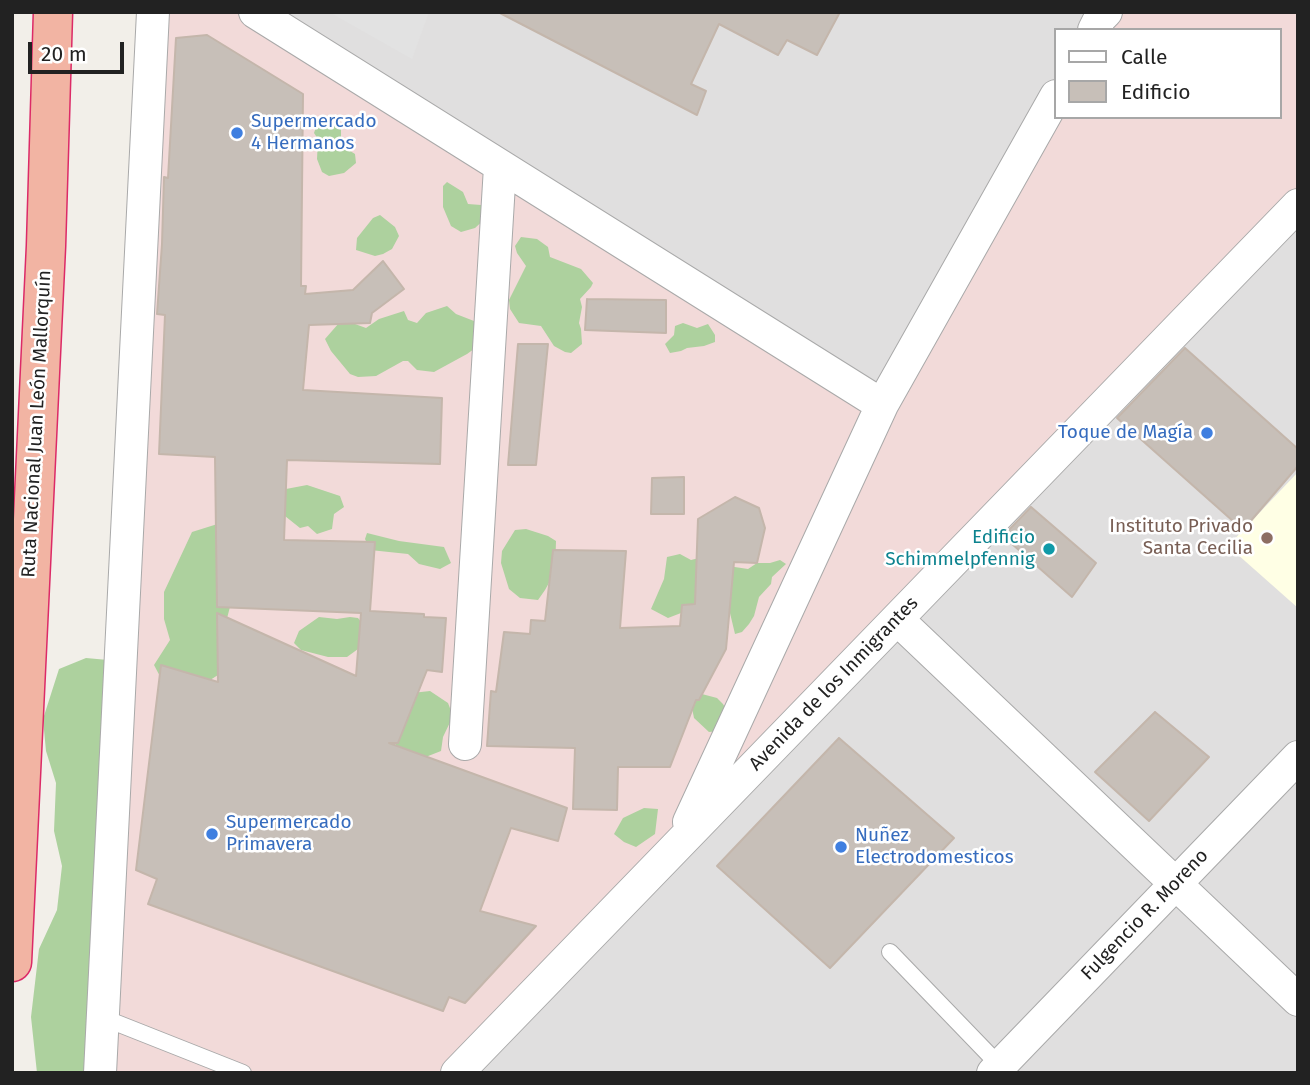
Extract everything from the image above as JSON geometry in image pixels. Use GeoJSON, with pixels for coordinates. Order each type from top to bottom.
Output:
{"type":"FeatureCollection","features":[{"type":"Feature","properties":{"kind":"highway","name":"Ruta Nacional Juan León Mallorquín"},"geometry":{"type":"LineString","coordinates":[[12,962],[46,246],[54,12]]}},
{"type":"Feature","properties":{"kind":"street"},"geometry":{"type":"LineString","coordinates":[[100,1073],[153,12]]}},
{"type":"Feature","properties":{"kind":"street"},"geometry":{"type":"LineString","coordinates":[[255,12],[882,405]]}},
{"type":"Feature","properties":{"kind":"street"},"geometry":{"type":"LineString","coordinates":[[1095,28],[1106,12]]}},
{"type":"Feature","properties":{"kind":"street"},"geometry":{"type":"LineString","coordinates":[[678,845],[882,405],[1054,100]]}},
{"type":"Feature","properties":{"kind":"street"},"geometry":{"type":"LineString","coordinates":[[465,744],[500,167]]}},
{"type":"Feature","properties":{"kind":"street","name":"Avenida de los Inmigrantes"},"geometry":{"type":"LineString","coordinates":[[457,1073],[1298,205]]}},
{"type":"Feature","properties":{"kind":"street"},"geometry":{"type":"LineString","coordinates":[[897,619],[1298,1000]]}},
{"type":"Feature","properties":{"kind":"street","name":"Fulgencio R. Moreno"},"geometry":{"type":"LineString","coordinates":[[996,1069],[1298,757]]}},
{"type":"Feature","properties":{"kind":"lane"},"geometry":{"type":"LineString","coordinates":[[890,952],[996,1069]]}},
{"type":"Feature","properties":{"kind":"lane"},"geometry":{"type":"LineString","coordinates":[[104,1018],[243,1073]]}},
{"type":"Feature","properties":{"kind":"shaded area"},"geometry":{"type":"Polygon","coordinates":[[[153,12],[256,12],[882,405],[1055,119],[1282,119],[1282,28],[1095,28],[1107,12],[1298,12],[1298,205],[457,1073],[96,1073],[153,12]]]}},
{"type":"Feature","properties":{"kind":"shaded area"},"geometry":{"type":"Polygon","coordinates":[[[256,12],[1106,12],[1095,28],[1054,28],[1054,100],[882,405],[256,12]]]}},
{"type":"Feature","properties":{"kind":"shaded area"},"geometry":{"type":"Polygon","coordinates":[[[329,12],[429,12],[412,59],[329,12]]]}},
{"type":"Feature","properties":{"kind":"shaded area"},"geometry":{"type":"Polygon","coordinates":[[[1298,205],[1298,1073],[457,1073],[1298,205]]]}},
{"type":"Feature","properties":{"kind":"shaded area","name":"Instituto Privado Santa Cecilia"},"geometry":{"type":"Polygon","coordinates":[[[1298,472],[1298,608],[1228,546],[1298,472]]]}},
{"type":"Feature","properties":{"kind":"green space"},"geometry":{"type":"Polygon","coordinates":[[[327,120],[341,128],[341,143],[355,154],[356,163],[344,173],[329,176],[322,172],[317,159],[318,139],[314,133],[317,124],[327,120]]]}},
{"type":"Feature","properties":{"kind":"green space"},"geometry":{"type":"Polygon","coordinates":[[[447,182],[463,192],[468,204],[481,205],[485,209],[487,217],[475,228],[461,232],[451,226],[443,207],[443,186],[447,182]]]}},
{"type":"Feature","properties":{"kind":"green space"},"geometry":{"type":"Polygon","coordinates":[[[380,215],[395,227],[399,236],[392,249],[375,256],[356,250],[357,238],[373,218],[380,215]]]}},
{"type":"Feature","properties":{"kind":"green space"},"geometry":{"type":"Polygon","coordinates":[[[521,237],[537,239],[548,247],[550,257],[581,269],[593,283],[580,299],[582,344],[571,353],[554,346],[541,326],[519,323],[510,309],[509,300],[526,266],[515,246],[521,237]]]}},
{"type":"Feature","properties":{"kind":"green space"},"geometry":{"type":"Polygon","coordinates":[[[447,306],[456,314],[474,321],[481,329],[481,344],[434,372],[417,370],[408,361],[403,361],[376,376],[358,377],[350,374],[325,339],[346,315],[355,324],[366,328],[379,319],[404,311],[408,320],[417,323],[426,313],[447,306]]]}},
{"type":"Feature","properties":{"kind":"green space"},"geometry":{"type":"Polygon","coordinates":[[[683,323],[697,328],[708,324],[715,335],[715,342],[670,353],[665,344],[674,335],[675,326],[683,323]]]}},
{"type":"Feature","properties":{"kind":"green space"},"geometry":{"type":"Polygon","coordinates":[[[307,485],[340,496],[344,507],[334,514],[332,529],[317,534],[308,526],[300,528],[285,516],[283,512],[286,489],[307,485]]]}},
{"type":"Feature","properties":{"kind":"green space"},"geometry":{"type":"Polygon","coordinates":[[[227,521],[231,603],[217,648],[218,675],[207,682],[163,682],[154,665],[170,640],[164,619],[164,592],[192,532],[227,521]]]}},
{"type":"Feature","properties":{"kind":"green space"},"geometry":{"type":"Polygon","coordinates":[[[526,529],[556,541],[555,572],[538,600],[520,598],[509,589],[501,563],[502,551],[515,530],[526,529]]]}},
{"type":"Feature","properties":{"kind":"green space"},"geometry":{"type":"Polygon","coordinates":[[[367,533],[399,541],[444,547],[451,563],[440,569],[419,564],[408,554],[370,550],[365,539],[367,533]]]}},
{"type":"Feature","properties":{"kind":"green space"},"geometry":{"type":"Polygon","coordinates":[[[680,554],[691,560],[703,557],[728,566],[748,569],[757,563],[780,560],[786,564],[772,577],[771,584],[759,597],[749,624],[742,632],[735,634],[730,613],[701,596],[681,613],[668,618],[651,609],[664,579],[667,557],[680,554]]]}},
{"type":"Feature","properties":{"kind":"green space"},"geometry":{"type":"Polygon","coordinates":[[[319,617],[358,618],[365,627],[358,649],[347,657],[328,657],[301,650],[294,643],[299,631],[319,617]]]}},
{"type":"Feature","properties":{"kind":"green space"},"geometry":{"type":"Polygon","coordinates":[[[86,658],[119,661],[98,1073],[37,1073],[31,1017],[39,949],[57,910],[62,866],[54,831],[56,783],[46,751],[43,719],[59,669],[86,658]]]}},
{"type":"Feature","properties":{"kind":"green space"},"geometry":{"type":"Polygon","coordinates":[[[430,691],[448,703],[453,716],[443,737],[441,751],[418,760],[395,754],[398,708],[412,693],[430,691]]]}},
{"type":"Feature","properties":{"kind":"green space"},"geometry":{"type":"Polygon","coordinates":[[[698,693],[717,698],[723,704],[729,715],[719,731],[709,732],[694,718],[692,708],[698,693]]]}},
{"type":"Feature","properties":{"kind":"green space"},"geometry":{"type":"Polygon","coordinates":[[[644,808],[658,809],[655,834],[636,847],[614,834],[623,818],[644,808]]]}},
{"type":"Feature","properties":{"kind":"building"},"geometry":{"type":"Polygon","coordinates":[[[498,12],[840,12],[817,55],[787,40],[778,55],[719,24],[691,84],[706,91],[697,115],[498,12]]]}},
{"type":"Feature","properties":{"kind":"building"},"geometry":{"type":"Polygon","coordinates":[[[207,35],[303,94],[301,286],[306,286],[305,294],[353,290],[383,261],[404,289],[372,313],[370,323],[309,325],[303,390],[442,398],[440,464],[287,460],[284,540],[375,542],[370,611],[446,618],[442,672],[427,670],[398,743],[389,743],[567,808],[558,841],[511,828],[480,911],[536,926],[465,1003],[449,997],[443,1011],[148,904],[157,879],[136,870],[161,665],[218,682],[217,613],[356,676],[361,613],[217,607],[215,457],[159,454],[165,315],[157,314],[164,177],[168,178],[176,38],[207,35]]]}},
{"type":"Feature","properties":{"kind":"building"},"geometry":{"type":"Polygon","coordinates":[[[587,299],[666,300],[666,333],[585,330],[587,299]]]}},
{"type":"Feature","properties":{"kind":"building"},"geometry":{"type":"Polygon","coordinates":[[[518,344],[548,344],[536,465],[508,465],[518,344]]]}},
{"type":"Feature","properties":{"kind":"building","name":"Toque de Magía"},"geometry":{"type":"Polygon","coordinates":[[[1185,348],[1298,449],[1298,466],[1243,530],[1117,418],[1185,348]]]}},
{"type":"Feature","properties":{"kind":"building"},"geometry":{"type":"Polygon","coordinates":[[[684,477],[684,514],[651,514],[652,478],[684,477]]]}},
{"type":"Feature","properties":{"kind":"building"},"geometry":{"type":"Polygon","coordinates":[[[735,497],[759,508],[765,528],[757,563],[734,562],[726,649],[699,700],[696,700],[670,767],[618,767],[617,810],[573,809],[575,748],[487,746],[491,691],[496,692],[504,632],[530,634],[531,620],[545,621],[553,550],[626,551],[620,628],[680,626],[682,605],[695,604],[698,519],[735,497]]]}},
{"type":"Feature","properties":{"kind":"building","name":"Edificio Schimmelpfennig"},"geometry":{"type":"Polygon","coordinates":[[[1031,507],[1096,563],[1072,597],[1003,536],[1031,507]]]}},
{"type":"Feature","properties":{"kind":"building"},"geometry":{"type":"Polygon","coordinates":[[[1155,712],[1209,757],[1149,821],[1095,772],[1155,712]]]}},
{"type":"Feature","properties":{"kind":"building","name":"Nuñez Electrodomesticos"},"geometry":{"type":"Polygon","coordinates":[[[839,738],[954,838],[830,968],[717,866],[839,738]]]}},
{"type":"Feature","properties":{"kind":"place","name":"Supermercado 4 Hermanos"},"geometry":{"type":"Point","coordinates":[237,133]}},
{"type":"Feature","properties":{"kind":"place","name":"Toque de Magía"},"geometry":{"type":"Point","coordinates":[1207,433]}},
{"type":"Feature","properties":{"kind":"place","name":"Instituto Privado Santa Cecilia"},"geometry":{"type":"Point","coordinates":[1267,538]}},
{"type":"Feature","properties":{"kind":"place","name":"Edificio Schimmelpfennig"},"geometry":{"type":"Point","coordinates":[1049,549]}},
{"type":"Feature","properties":{"kind":"place","name":"Supermercado Primavera"},"geometry":{"type":"Point","coordinates":[212,834]}},
{"type":"Feature","properties":{"kind":"place","name":"Nuñez Electrodomesticos"},"geometry":{"type":"Point","coordinates":[841,847]}}]}
